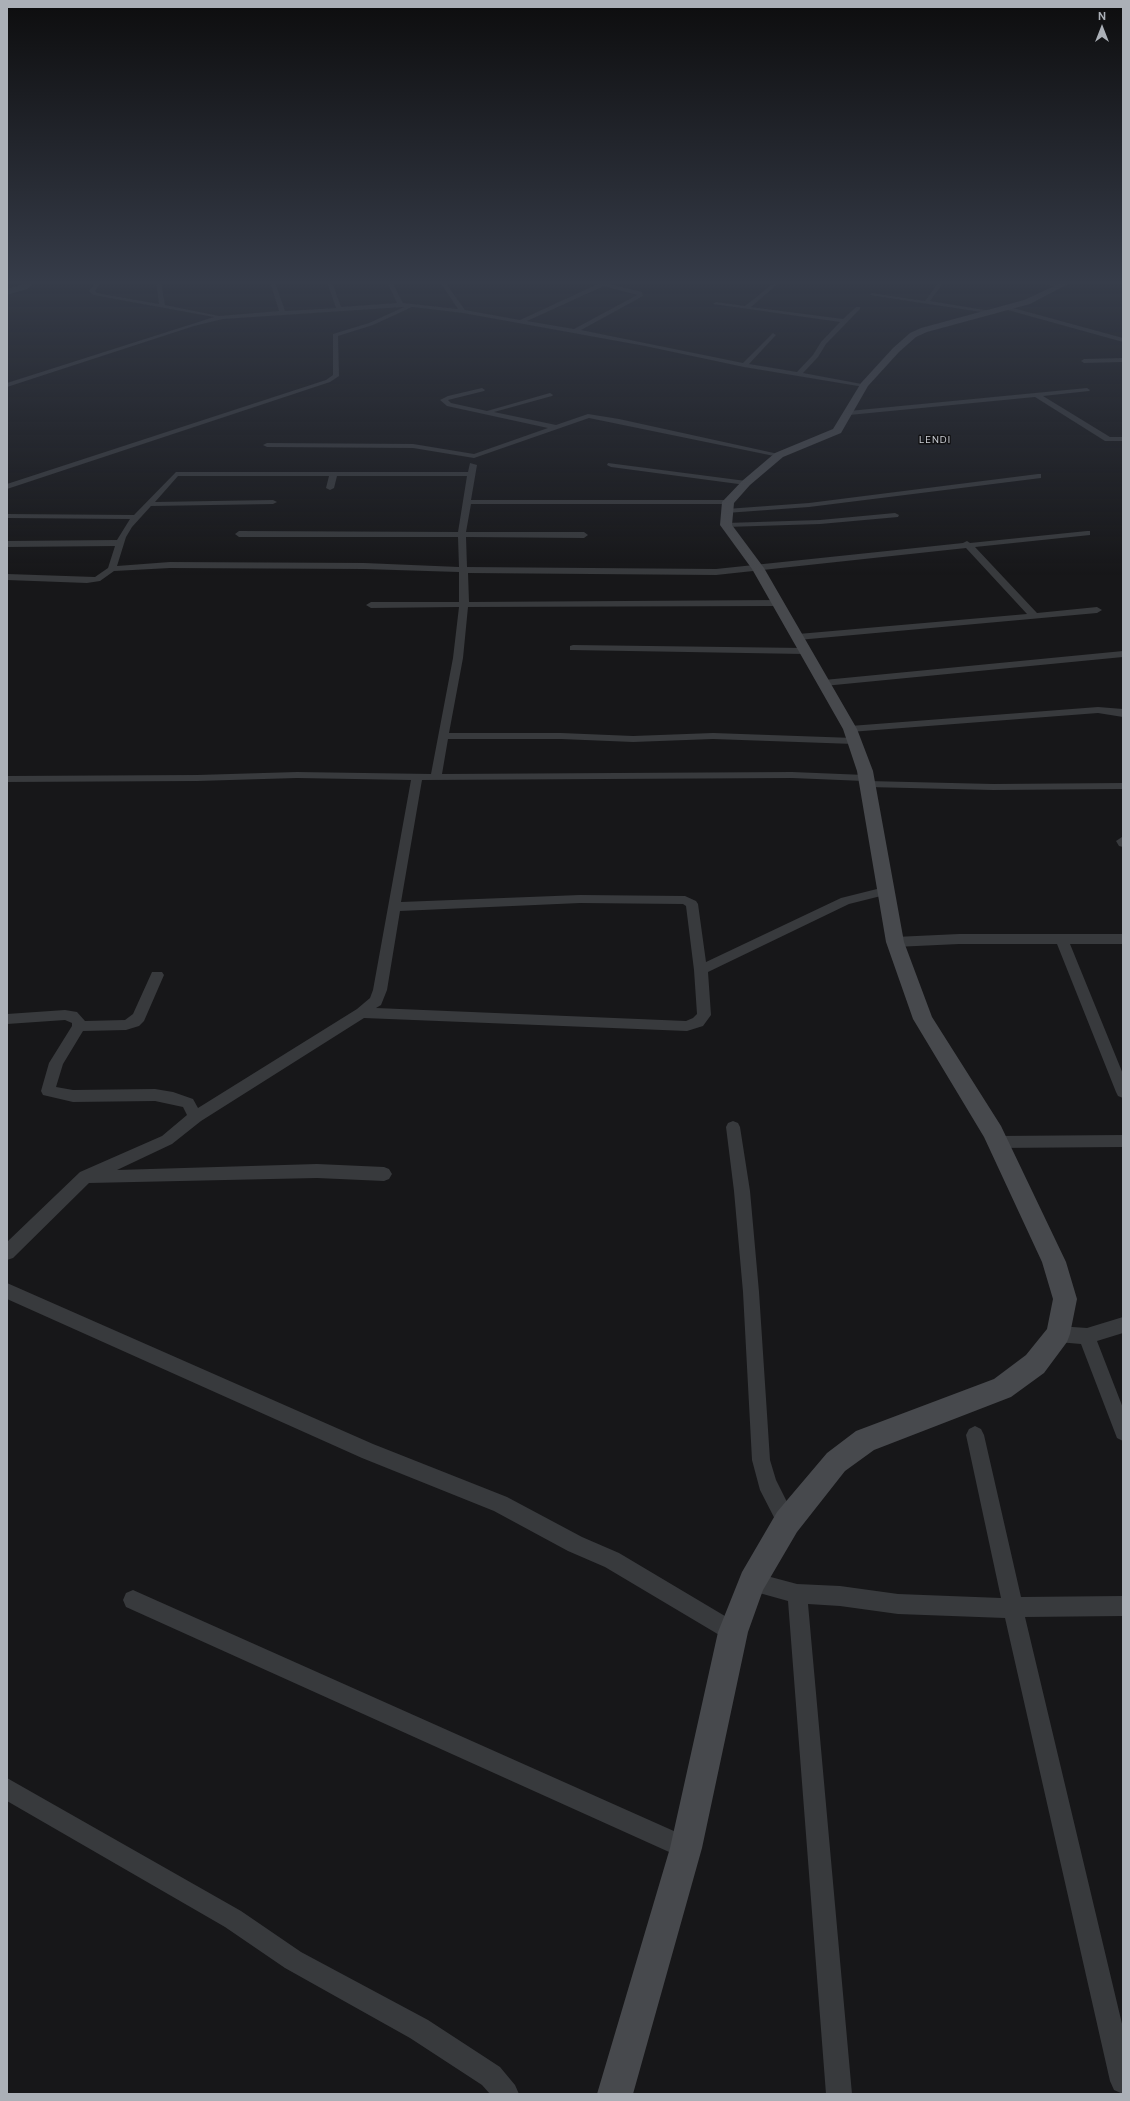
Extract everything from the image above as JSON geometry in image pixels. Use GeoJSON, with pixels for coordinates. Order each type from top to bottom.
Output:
{"type":"FeatureCollection","features":[{"type":"Feature","properties":{"kind":"main road"},"geometry":{"type":"LineString","coordinates":[[615,2094],[686,1848],[733,1632],[752,1582],[774,1547],[787,1522],[836,1462],[865,1440],[1002,1388],[1035,1364],[1058,1334],[1065,1299],[1054,1262],[998,1142],[923,1019],[895,942],[866,781],[862,763],[852,735],[727,513],[746,483],[778,455],[837,431],[849,413],[864,385],[869,380]]}},
{"type":"Feature","properties":{"kind":"street"},"geometry":{"type":"LineString","coordinates":[[7,385],[22,380]]}},
{"type":"Feature","properties":{"kind":"street"},"geometry":{"type":"LineString","coordinates":[[7,487],[331,380]]}},
{"type":"Feature","properties":{"kind":"street"},"geometry":{"type":"LineString","coordinates":[[834,380],[864,385]]}},
{"type":"Feature","properties":{"kind":"street"},"geometry":{"type":"LineString","coordinates":[[482,390],[450,397],[444,400],[449,405],[556,426]]}},
{"type":"Feature","properties":{"kind":"street"},"geometry":{"type":"LineString","coordinates":[[849,413],[1087,390]]}},
{"type":"Feature","properties":{"kind":"street"},"geometry":{"type":"LineString","coordinates":[[487,412],[550,394]]}},
{"type":"Feature","properties":{"kind":"street"},"geometry":{"type":"LineString","coordinates":[[1035,394],[1108,439],[1123,439]]}},
{"type":"Feature","properties":{"kind":"street"},"geometry":{"type":"LineString","coordinates":[[268,444],[420,447],[474,456],[588,416],[602,417],[778,455]]}},
{"type":"Feature","properties":{"kind":"street"},"geometry":{"type":"LineString","coordinates":[[436,777],[458,658],[464,603],[462,534],[474,456]]}},
{"type":"Feature","properties":{"kind":"street"},"geometry":{"type":"LineString","coordinates":[[611,465],[746,483]]}},
{"type":"Feature","properties":{"kind":"street"},"geometry":{"type":"LineString","coordinates":[[112,569],[120,543],[128,526],[176,474],[472,474]]}},
{"type":"Feature","properties":{"kind":"street"},"geometry":{"type":"LineString","coordinates":[[330,488],[334,474]]}},
{"type":"Feature","properties":{"kind":"street"},"geometry":{"type":"LineString","coordinates":[[727,513],[808,505],[1038,476]]}},
{"type":"Feature","properties":{"kind":"street"},"geometry":{"type":"LineString","coordinates":[[148,504],[273,502]]}},
{"type":"Feature","properties":{"kind":"street"},"geometry":{"type":"LineString","coordinates":[[468,502],[727,513],[820,522],[895,515]]}},
{"type":"Feature","properties":{"kind":"street"},"geometry":{"type":"LineString","coordinates":[[7,516],[135,517]]}},
{"type":"Feature","properties":{"kind":"street"},"geometry":{"type":"LineString","coordinates":[[7,577],[87,580],[97,579],[112,569],[192,565],[364,566],[464,570],[716,572],[860,558],[967,544],[1087,533]]}},
{"type":"Feature","properties":{"kind":"street"},"geometry":{"type":"LineString","coordinates":[[239,534],[584,535]]}},
{"type":"Feature","properties":{"kind":"street"},"geometry":{"type":"LineString","coordinates":[[7,544],[120,543]]}},
{"type":"Feature","properties":{"kind":"street"},"geometry":{"type":"LineString","coordinates":[[967,544],[1033,614]]}},
{"type":"Feature","properties":{"kind":"street"},"geometry":{"type":"LineString","coordinates":[[371,605],[464,603],[778,603]]}},
{"type":"Feature","properties":{"kind":"street"},"geometry":{"type":"LineString","coordinates":[[573,648],[801,644],[1033,614],[1097,610]]}},
{"type":"Feature","properties":{"kind":"street"},"geometry":{"type":"LineString","coordinates":[[824,683],[1123,654]]}},
{"type":"Feature","properties":{"kind":"street"},"geometry":{"type":"LineString","coordinates":[[444,736],[561,736],[633,739],[713,736],[852,735],[1098,710],[1121,712],[1123,714]]}},
{"type":"Feature","properties":{"kind":"street"},"geometry":{"type":"LineString","coordinates":[[7,779],[65,777],[197,778],[297,775],[436,777],[702,775],[993,787],[1123,786]]}},
{"type":"Feature","properties":{"kind":"street"},"geometry":{"type":"LineString","coordinates":[[7,1253],[85,1177],[167,1140],[196,1117],[362,1013],[376,1001],[380,990],[393,906],[417,777]]}},
{"type":"Feature","properties":{"kind":"street"},"geometry":{"type":"LineString","coordinates":[[701,970],[748,946],[845,901],[885,891]]}},
{"type":"Feature","properties":{"kind":"street"},"geometry":{"type":"LineString","coordinates":[[362,1013],[687,1026],[698,1022],[704,1015],[701,970],[692,904],[685,900],[580,899],[393,906]]}},
{"type":"Feature","properties":{"kind":"street"},"geometry":{"type":"LineString","coordinates":[[895,942],[959,939],[1123,940]]}},
{"type":"Feature","properties":{"kind":"street"},"geometry":{"type":"LineString","coordinates":[[1062,939],[1123,1092]]}},
{"type":"Feature","properties":{"kind":"street"},"geometry":{"type":"LineString","coordinates":[[79,1026],[126,1025],[134,1022],[139,1017],[157,975]]}},
{"type":"Feature","properties":{"kind":"street"},"geometry":{"type":"LineString","coordinates":[[7,1020],[72,1016],[78,1021],[79,1026],[56,1064],[48,1091],[73,1096],[155,1095],[188,1103],[196,1117]]}},
{"type":"Feature","properties":{"kind":"street"},"geometry":{"type":"LineString","coordinates":[[733,1127],[742,1191],[751,1292],[761,1460],[767,1483],[787,1522]]}},
{"type":"Feature","properties":{"kind":"street"},"geometry":{"type":"LineString","coordinates":[[998,1142],[1123,1141]]}},
{"type":"Feature","properties":{"kind":"street"},"geometry":{"type":"LineString","coordinates":[[85,1177],[317,1171],[384,1174]]}},
{"type":"Feature","properties":{"kind":"street"},"geometry":{"type":"LineString","coordinates":[[7,1291],[369,1451],[500,1504],[575,1544],[612,1560],[733,1632]]}},
{"type":"Feature","properties":{"kind":"street"},"geometry":{"type":"LineString","coordinates":[[1058,1334],[1087,1336],[1123,1325]]}},
{"type":"Feature","properties":{"kind":"street"},"geometry":{"type":"LineString","coordinates":[[1087,1336],[1123,1432]]}},
{"type":"Feature","properties":{"kind":"street"},"geometry":{"type":"LineString","coordinates":[[975,1435],[1013,1608],[1123,2081]]}},
{"type":"Feature","properties":{"kind":"street"},"geometry":{"type":"LineString","coordinates":[[752,1582],[797,1594],[840,1596],[898,1604],[1013,1608],[1123,1606]]}},
{"type":"Feature","properties":{"kind":"street"},"geometry":{"type":"LineString","coordinates":[[797,1594],[839,2094]]}},
{"type":"Feature","properties":{"kind":"street"},"geometry":{"type":"LineString","coordinates":[[133,1600],[686,1848]]}},
{"type":"Feature","properties":{"kind":"street"},"geometry":{"type":"LineString","coordinates":[[7,1789],[233,1919],[293,1960],[419,2028],[490,2076],[506,2094]]}},
{"type":"Feature","properties":{"kind":"district","name":"LENDI"},"geometry":{"type":"Point","coordinates":[935,440]}}]}
